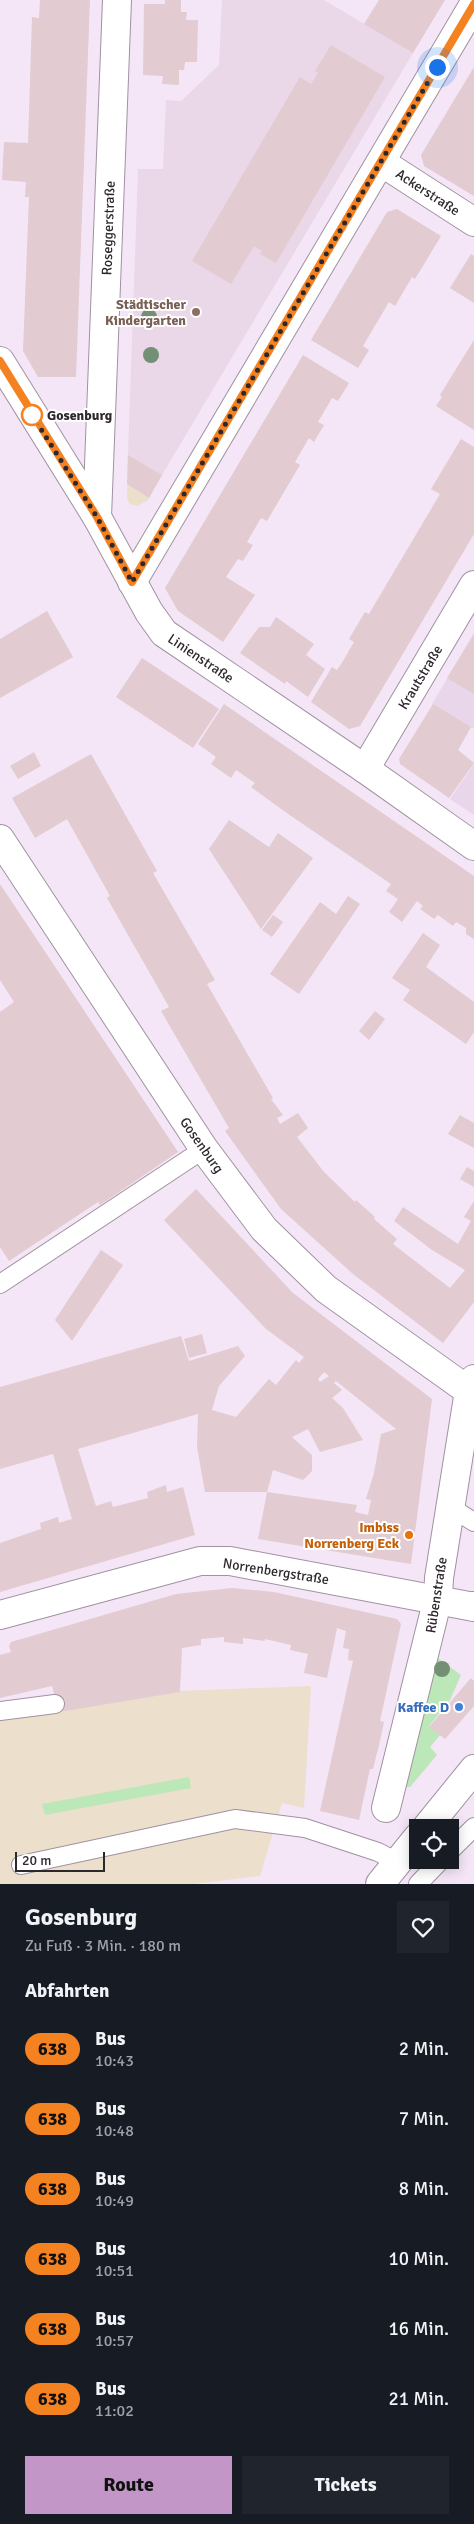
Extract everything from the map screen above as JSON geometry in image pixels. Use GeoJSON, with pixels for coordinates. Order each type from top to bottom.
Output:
{"type":"FeatureCollection","features":[{"type":"Feature","properties":{"kind":"street","name":"Roseggerstraße"},"geometry":{"type":"LineString","coordinates":[[97,517],[117,0]]}},
{"type":"Feature","properties":{"kind":"street"},"geometry":{"type":"LineString","coordinates":[[132,582],[474,4]]}},
{"type":"Feature","properties":{"kind":"street","name":"Ackerstraße"},"geometry":{"type":"LineString","coordinates":[[381,162],[474,222]]}},
{"type":"Feature","properties":{"kind":"street","name":"Linienstraße"},"geometry":{"type":"LineString","coordinates":[[0,361],[97,517],[149,612],[164,633],[365,769],[474,846]]}},
{"type":"Feature","properties":{"kind":"street","name":"Krautstraße"},"geometry":{"type":"LineString","coordinates":[[365,769],[474,585]]}},
{"type":"Feature","properties":{"kind":"street","name":"Gosenburg"},"geometry":{"type":"LineString","coordinates":[[0,839],[204,1149],[264,1229],[326,1288],[472,1385]]}},
{"type":"Feature","properties":{"kind":"street","name":"Rübenstraße"},"geometry":{"type":"LineString","coordinates":[[386,1808],[438,1598],[450,1507],[472,1385]]}},
{"type":"Feature","properties":{"kind":"street","name":"Norrenbergstraße"},"geometry":{"type":"LineString","coordinates":[[0,1615],[200,1562],[230,1561],[438,1598],[474,1607]]}},
{"type":"Feature","properties":{"kind":"street"},"geometry":{"type":"LineString","coordinates":[[433,1819],[474,1769]]}},
{"type":"Feature","properties":{"kind":"street"},"geometry":{"type":"LineString","coordinates":[[380,1884],[409,1848]]}},
{"type":"Feature","properties":{"kind":"lane"},"geometry":{"type":"LineString","coordinates":[[0,1284],[204,1149]]}},
{"type":"Feature","properties":{"kind":"lane"},"geometry":{"type":"LineString","coordinates":[[450,1507],[474,1522]]}},
{"type":"Feature","properties":{"kind":"lane"},"geometry":{"type":"LineString","coordinates":[[0,1711],[55,1704]]}},
{"type":"Feature","properties":{"kind":"lane"},"geometry":{"type":"LineString","coordinates":[[21,1865],[235,1819],[305,1828],[378,1852],[397,1862]]}},
{"type":"Feature","properties":{"kind":"lane"},"geometry":{"type":"LineString","coordinates":[[459,1842],[474,1827]]}},
{"type":"Feature","properties":{"kind":"lane"},"geometry":{"type":"LineString","coordinates":[[418,1884],[432,1869]]}},
{"type":"Feature","properties":{"kind":"shaded area","name":"Städtischer Kindergarten"},"geometry":{"type":"Polygon","coordinates":[[[222,0],[324,0],[413,53],[162,475],[128,455],[138,169],[163,169],[166,100],[181,101],[219,65],[222,0]]]}},
{"type":"Feature","properties":{"kind":"shaded area"},"geometry":{"type":"Polygon","coordinates":[[[128,455],[162,475],[147,501],[137,506],[130,504],[127,499],[128,455]]]}},
{"type":"Feature","properties":{"kind":"shaded area"},"geometry":{"type":"Polygon","coordinates":[[[474,633],[474,729],[432,704],[474,633]]]}},
{"type":"Feature","properties":{"kind":"shaded area"},"geometry":{"type":"Polygon","coordinates":[[[474,764],[474,815],[450,799],[474,764]]]}},
{"type":"Feature","properties":{"kind":"shaded area"},"geometry":{"type":"Polygon","coordinates":[[[311,1686],[304,1808],[282,1803],[260,1876],[194,1884],[0,1884],[0,1720],[178,1691],[311,1686]]]}},
{"type":"Feature","properties":{"kind":"green space"},"geometry":{"type":"Polygon","coordinates":[[[438,1658],[461,1675],[450,1700],[429,1726],[440,1735],[430,1747],[437,1755],[410,1787],[403,1787],[438,1658]]]}},
{"type":"Feature","properties":{"kind":"green space"},"geometry":{"type":"Polygon","coordinates":[[[189,1777],[191,1788],[45,1815],[42,1804],[189,1777]]]}},
{"type":"Feature","properties":{"kind":"building"},"geometry":{"type":"Polygon","coordinates":[[[40,0],[90,0],[76,377],[38,377],[23,351],[29,197],[25,197],[26,182],[2,180],[4,142],[28,143],[32,17],[39,18],[40,0]]]}},
{"type":"Feature","properties":{"kind":"building"},"geometry":{"type":"Polygon","coordinates":[[[165,0],[181,0],[181,12],[187,12],[186,20],[198,20],[197,62],[185,62],[184,70],[179,70],[179,85],[162,84],[163,76],[143,75],[144,4],[165,4],[165,0]]]}},
{"type":"Feature","properties":{"kind":"building"},"geometry":{"type":"Polygon","coordinates":[[[379,0],[445,0],[413,53],[364,24],[379,0]]]}},
{"type":"Feature","properties":{"kind":"building"},"geometry":{"type":"Polygon","coordinates":[[[331,45],[385,77],[276,263],[260,254],[262,251],[254,246],[231,284],[192,261],[300,77],[311,84],[318,73],[315,71],[331,45]]]}},
{"type":"Feature","properties":{"kind":"building"},"geometry":{"type":"Polygon","coordinates":[[[474,67],[474,196],[424,166],[421,155],[474,67]]]}},
{"type":"Feature","properties":{"kind":"building"},"geometry":{"type":"Polygon","coordinates":[[[397,209],[441,236],[415,279],[412,277],[395,306],[389,302],[363,346],[369,350],[358,368],[311,340],[387,212],[397,209]]]}},
{"type":"Feature","properties":{"kind":"building"},"geometry":{"type":"Polygon","coordinates":[[[471,254],[474,256],[474,303],[450,288],[471,254]]]}},
{"type":"Feature","properties":{"kind":"building"},"geometry":{"type":"Polygon","coordinates":[[[474,340],[474,430],[436,406],[442,397],[440,395],[474,340]]]}},
{"type":"Feature","properties":{"kind":"building"},"geometry":{"type":"Polygon","coordinates":[[[303,355],[349,383],[338,401],[332,398],[318,422],[324,425],[314,442],[309,438],[295,462],[300,465],[267,521],[261,518],[247,542],[253,545],[243,561],[238,559],[226,577],[255,595],[223,642],[178,611],[165,588],[303,355]]]}},
{"type":"Feature","properties":{"kind":"building"},"geometry":{"type":"Polygon","coordinates":[[[461,439],[474,447],[474,534],[360,726],[349,729],[311,702],[332,667],[337,670],[343,661],[354,642],[349,639],[365,612],[369,614],[440,494],[431,489],[461,439]]]}},
{"type":"Feature","properties":{"kind":"building"},"geometry":{"type":"Polygon","coordinates":[[[128,455],[162,475],[149,498],[127,484],[128,455]]]}},
{"type":"Feature","properties":{"kind":"building"},"geometry":{"type":"Polygon","coordinates":[[[47,611],[73,657],[0,698],[0,639],[47,611]]]}},
{"type":"Feature","properties":{"kind":"building"},"geometry":{"type":"Polygon","coordinates":[[[276,617],[314,644],[306,655],[325,669],[308,697],[286,681],[285,684],[240,653],[259,627],[270,627],[276,617]]]}},
{"type":"Feature","properties":{"kind":"building"},"geometry":{"type":"Polygon","coordinates":[[[474,634],[474,694],[447,678],[474,634]]]}},
{"type":"Feature","properties":{"kind":"building"},"geometry":{"type":"Polygon","coordinates":[[[142,658],[219,709],[193,748],[116,697],[142,658]]]}},
{"type":"Feature","properties":{"kind":"building"},"geometry":{"type":"Polygon","coordinates":[[[224,704],[474,876],[474,939],[466,934],[466,928],[456,922],[453,926],[438,915],[434,919],[420,909],[423,906],[417,901],[402,922],[389,912],[398,899],[386,891],[391,884],[251,787],[255,783],[236,770],[231,778],[211,764],[216,757],[198,744],[224,704]]]}},
{"type":"Feature","properties":{"kind":"building"},"geometry":{"type":"Polygon","coordinates":[[[433,704],[471,727],[458,750],[474,763],[449,798],[400,764],[399,759],[433,704]]]}},
{"type":"Feature","properties":{"kind":"building"},"geometry":{"type":"Polygon","coordinates":[[[34,752],[41,766],[18,779],[10,766],[34,752]]]}},
{"type":"Feature","properties":{"kind":"building"},"geometry":{"type":"Polygon","coordinates":[[[91,754],[157,871],[153,873],[215,980],[207,984],[273,1098],[271,1099],[283,1115],[277,1118],[280,1124],[298,1113],[308,1128],[297,1137],[324,1172],[397,1239],[393,1244],[450,1288],[465,1270],[432,1250],[394,1221],[403,1207],[458,1244],[471,1221],[464,1217],[474,1201],[474,1302],[443,1343],[353,1274],[281,1209],[225,1131],[229,1128],[161,1011],[169,1007],[107,898],[110,896],[67,819],[35,838],[12,798],[91,754]]]}},
{"type":"Feature","properties":{"kind":"building"},"geometry":{"type":"Polygon","coordinates":[[[229,820],[269,847],[278,833],[313,858],[261,929],[209,849],[229,820]]]}},
{"type":"Feature","properties":{"kind":"building"},"geometry":{"type":"Polygon","coordinates":[[[0,884],[178,1152],[100,1205],[98,1202],[9,1261],[0,1247],[0,1012],[14,1002],[0,980],[0,884]]]}},
{"type":"Feature","properties":{"kind":"building"},"geometry":{"type":"Polygon","coordinates":[[[348,896],[360,904],[299,994],[270,974],[320,902],[336,914],[348,896]]]}},
{"type":"Feature","properties":{"kind":"building"},"geometry":{"type":"Polygon","coordinates":[[[273,915],[283,922],[272,937],[262,930],[273,915]]]}},
{"type":"Feature","properties":{"kind":"building"},"geometry":{"type":"Polygon","coordinates":[[[423,933],[440,945],[426,967],[474,1002],[474,1032],[466,1044],[403,1000],[410,990],[392,978],[423,933]]]}},
{"type":"Feature","properties":{"kind":"building"},"geometry":{"type":"Polygon","coordinates":[[[375,1011],[385,1019],[369,1040],[359,1031],[375,1011]]]}},
{"type":"Feature","properties":{"kind":"building"},"geometry":{"type":"Polygon","coordinates":[[[460,1115],[474,1123],[474,1148],[448,1134],[460,1115]]]}},
{"type":"Feature","properties":{"kind":"building"},"geometry":{"type":"Polygon","coordinates":[[[467,1167],[474,1171],[474,1187],[460,1179],[467,1167]]]}},
{"type":"Feature","properties":{"kind":"building"},"geometry":{"type":"Polygon","coordinates":[[[196,1189],[293,1293],[432,1399],[411,1564],[258,1539],[267,1492],[205,1492],[197,1447],[198,1414],[78,1449],[96,1506],[111,1501],[113,1507],[148,1498],[147,1492],[166,1485],[167,1492],[183,1487],[195,1535],[0,1592],[0,1543],[41,1529],[40,1523],[58,1517],[59,1523],[72,1519],[53,1454],[0,1469],[0,1387],[181,1336],[189,1361],[238,1346],[245,1356],[219,1386],[212,1410],[236,1417],[269,1379],[276,1385],[296,1360],[299,1363],[304,1357],[266,1329],[164,1220],[196,1189]],[[324,1372],[318,1379],[320,1382],[329,1376],[324,1372]],[[336,1381],[334,1383],[342,1390],[332,1398],[343,1408],[363,1440],[320,1452],[308,1429],[292,1437],[312,1455],[312,1471],[303,1480],[273,1470],[267,1492],[357,1505],[355,1512],[368,1515],[371,1500],[366,1499],[374,1473],[381,1434],[396,1429],[336,1381]]]}},
{"type":"Feature","properties":{"kind":"building"},"geometry":{"type":"Polygon","coordinates":[[[101,1250],[123,1265],[72,1341],[55,1320],[101,1250]]]}},
{"type":"Feature","properties":{"kind":"building"},"geometry":{"type":"Polygon","coordinates":[[[202,1334],[207,1353],[189,1358],[184,1339],[202,1334]]]}},
{"type":"Feature","properties":{"kind":"building"},"geometry":{"type":"Polygon","coordinates":[[[232,1588],[274,1592],[397,1619],[401,1624],[380,1721],[384,1722],[373,1769],[370,1769],[359,1820],[320,1811],[353,1661],[348,1660],[349,1649],[343,1648],[346,1631],[337,1628],[327,1678],[304,1673],[308,1654],[290,1650],[291,1645],[265,1639],[265,1641],[243,1638],[243,1644],[224,1642],[224,1637],[201,1639],[201,1645],[182,1648],[180,1692],[59,1712],[52,1686],[0,1698],[0,1655],[11,1652],[9,1646],[11,1642],[176,1594],[232,1588]]]}},
{"type":"Feature","properties":{"kind":"building"},"geometry":{"type":"Polygon","coordinates":[[[471,1678],[474,1681],[474,1706],[445,1739],[429,1727],[471,1678]]]}},
{"type":"Feature","properties":{"kind":"bus line","name":"638"},"geometry":{"type":"LineString","coordinates":[[0,361],[97,517],[132,582],[474,4]]}},
{"type":"Feature","properties":{"kind":"place","name":"Städtischer Kindergarten"},"geometry":{"type":"Point","coordinates":[196,312]}},
{"type":"Feature","properties":{"kind":"place","name":"Gosenburg"},"geometry":{"type":"Point","coordinates":[32,415]}},
{"type":"Feature","properties":{"kind":"place","name":"Imbiss Norrenberg Eck"},"geometry":{"type":"Point","coordinates":[409,1535]}},
{"type":"Feature","properties":{"kind":"place","name":"Kaffee D"},"geometry":{"type":"Point","coordinates":[459,1707]}},
{"type":"Feature","properties":{"kind":"route"},"geometry":{"type":"LineString","coordinates":[[32,415],[97,517],[132,582],[437,67]]}}]}
